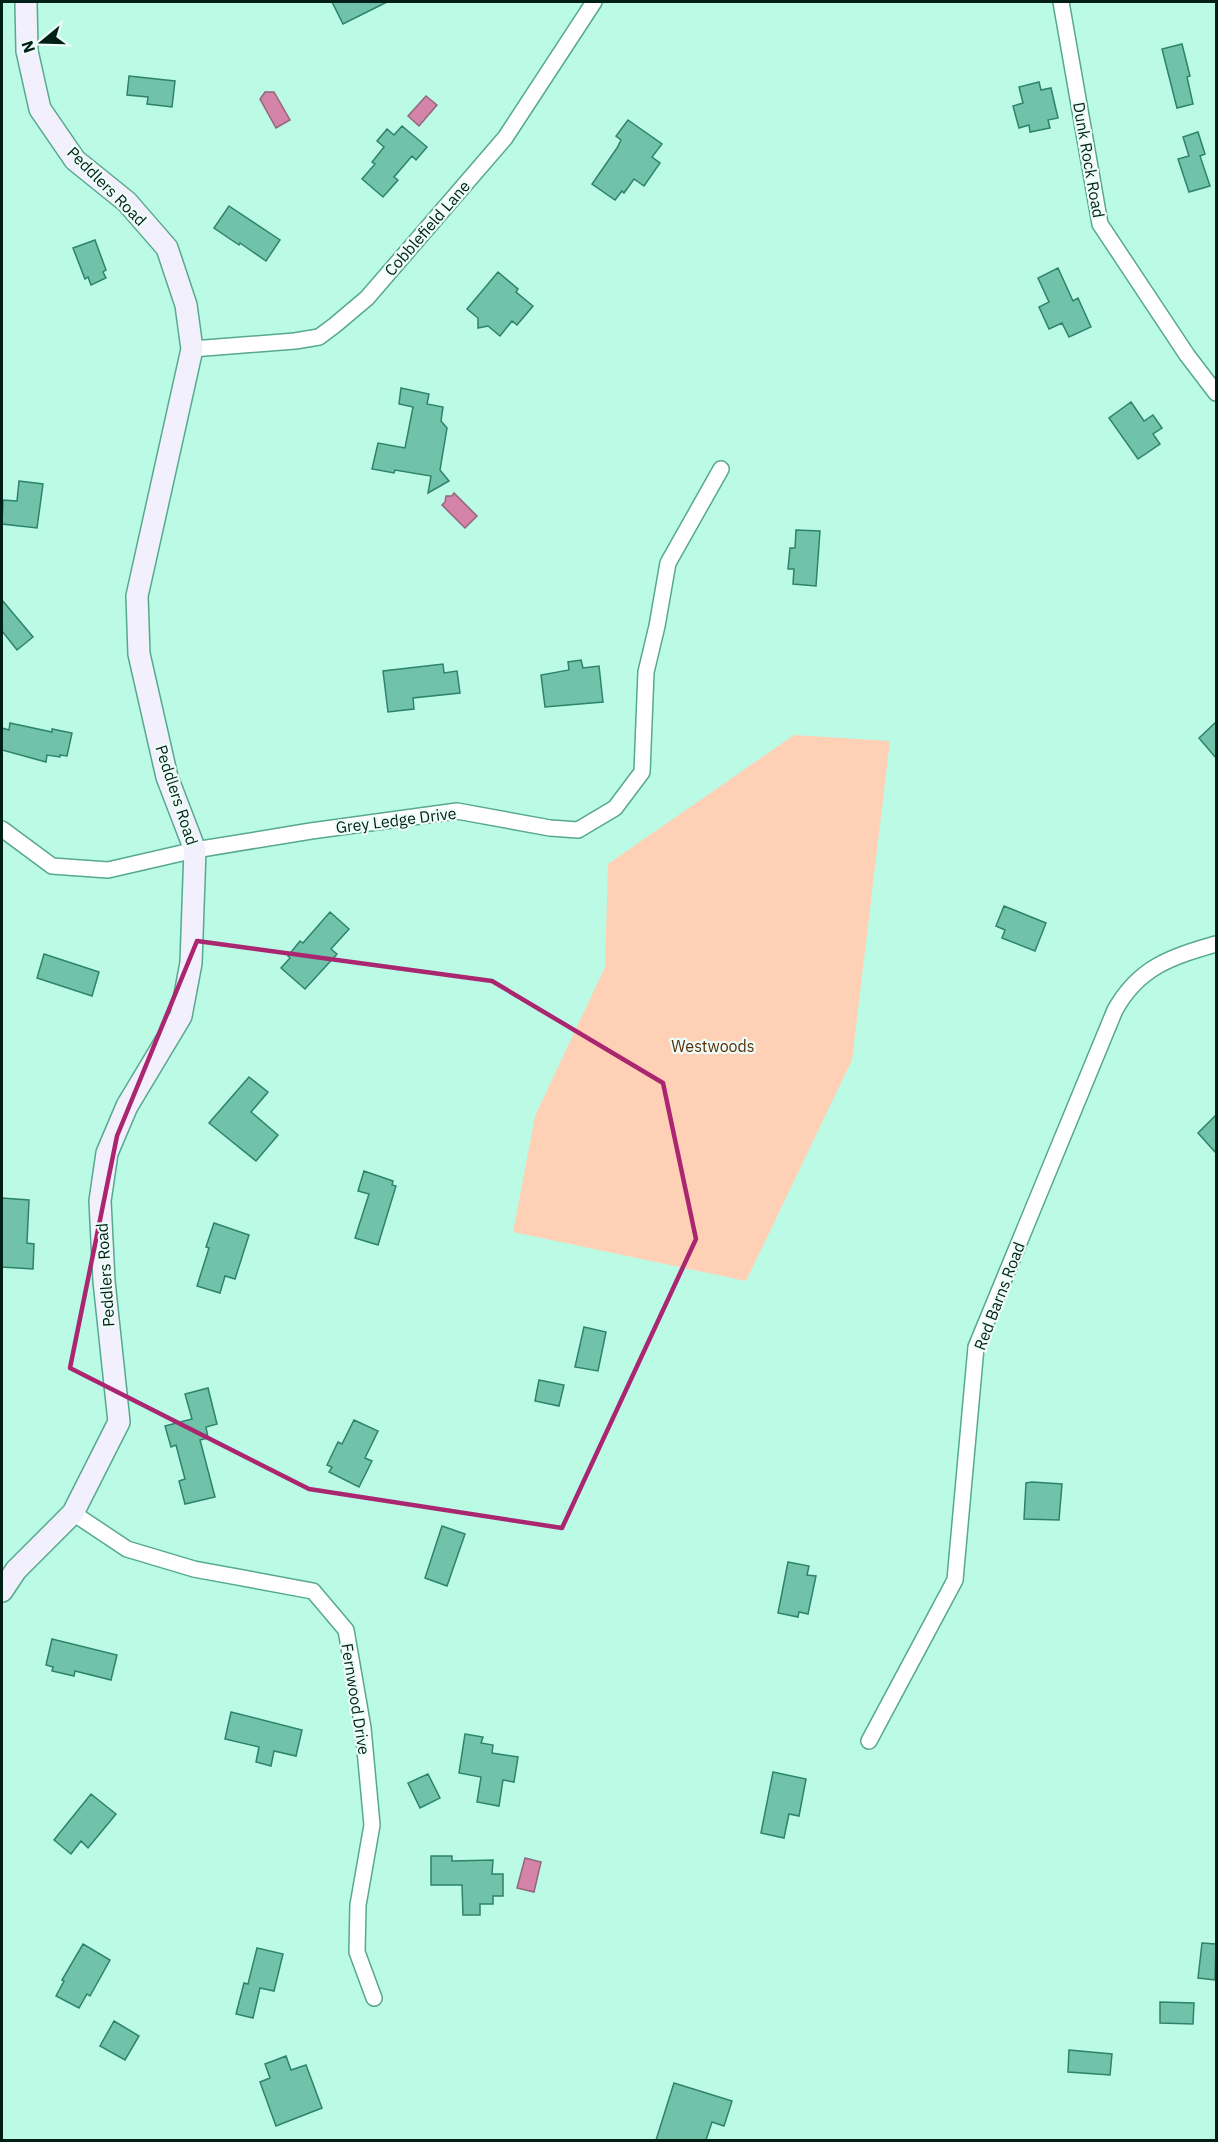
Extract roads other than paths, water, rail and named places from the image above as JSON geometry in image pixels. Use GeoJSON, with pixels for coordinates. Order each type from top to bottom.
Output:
{"type":"FeatureCollection","features":[{"type":"Feature","properties":{"kind":"street","name":"Peddlers Road"},"geometry":{"type":"LineString","coordinates":[[2,1591],[16,1570],[72,1512],[119,1422],[104,1281],[100,1201],[107,1153],[127,1106],[181,1016],[191,963],[195,850],[165,766],[139,654],[136,596],[192,349],[186,305],[167,248],[127,202],[75,160],[40,109],[27,51],[26,2]]}},
{"type":"Feature","properties":{"kind":"street","name":"Cobblefield Lane"},"geometry":{"type":"LineString","coordinates":[[192,349],[319,337],[367,298],[505,138],[594,2]]}},
{"type":"Feature","properties":{"kind":"street","name":"Dunk Rock Road"},"geometry":{"type":"LineString","coordinates":[[1061,2],[1100,224],[1187,355],[1216,393]]}},
{"type":"Feature","properties":{"kind":"street","name":"Grey Ledge Drive"},"geometry":{"type":"LineString","coordinates":[[2,829],[52,866],[108,870],[195,850],[458,811],[550,828],[578,830],[615,808],[642,772],[646,672],[668,563],[721,469]]}},
{"type":"Feature","properties":{"kind":"street","name":"Red Barns Road"},"geometry":{"type":"LineString","coordinates":[[869,1740],[955,1580],[976,1347],[1115,1010],[1124,993],[1144,974],[1168,960],[1216,944]]}},
{"type":"Feature","properties":{"kind":"street","name":"Fernwood Drive"},"geometry":{"type":"LineString","coordinates":[[72,1512],[128,1549],[194,1569],[312,1591],[346,1630],[363,1728],[372,1826],[357,1905],[357,1952],[374,1998]]}},
{"type":"Feature","properties":{"kind":"park label","name":"Westwoods"},"geometry":{"type":"Point","coordinates":[713,1046]}}]}
